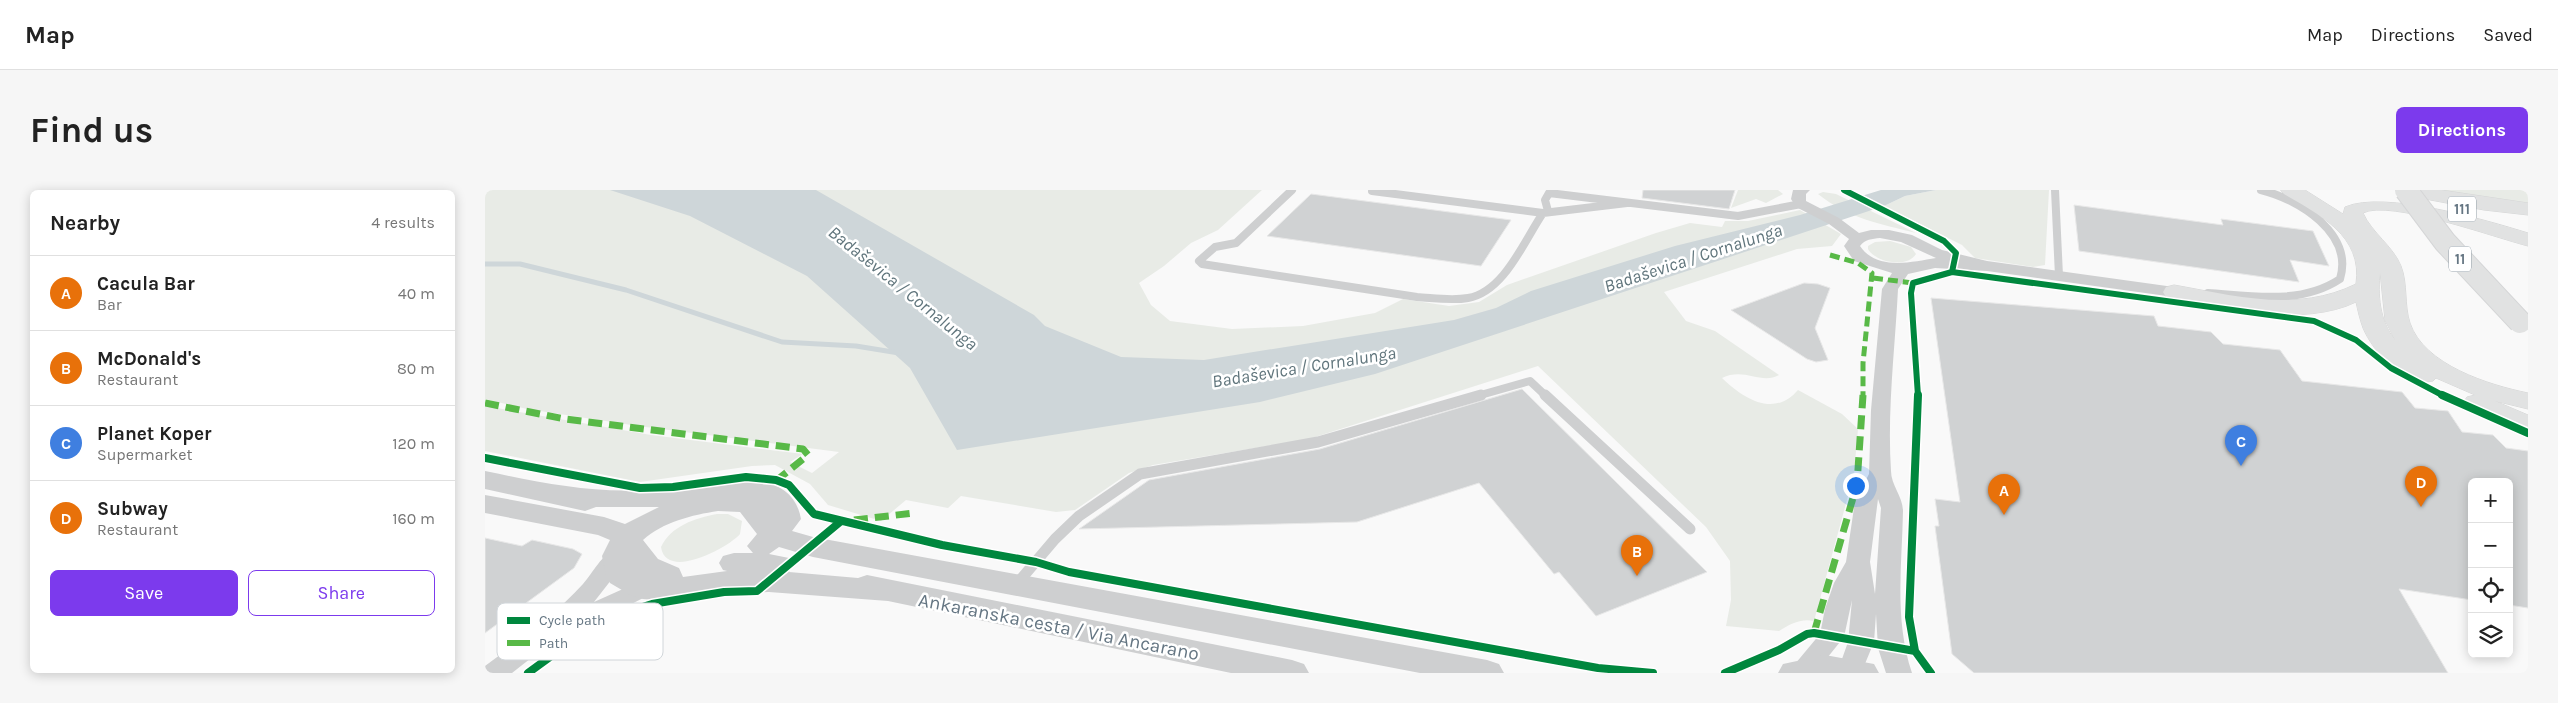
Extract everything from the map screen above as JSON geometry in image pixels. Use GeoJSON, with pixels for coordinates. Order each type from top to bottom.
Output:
{"type":"FeatureCollection","features":[{"type":"Feature","properties":{"kind":"main road"},"geometry":{"type":"LineString","coordinates":[[2291,190],[2335,217],[2353,235],[2368,262],[2369,278],[2367,288],[2371,317],[2378,336],[2390,351],[2437,384],[2528,424]]}},
{"type":"Feature","properties":{"kind":"main road","name":"11"},"geometry":{"type":"LineString","coordinates":[[2361,190],[2528,240]]}},
{"type":"Feature","properties":{"kind":"main road","name":"111"},"geometry":{"type":"LineString","coordinates":[[2397,190],[2528,228]]}},
{"type":"Feature","properties":{"kind":"main road"},"geometry":{"type":"LineString","coordinates":[[2407,190],[2484,204],[2528,209]]}},
{"type":"Feature","properties":{"kind":"main road","name":"11"},"geometry":{"type":"LineString","coordinates":[[2407,190],[2417,208],[2456,254],[2524,324]]}},
{"type":"Feature","properties":{"kind":"main road"},"geometry":{"type":"LineString","coordinates":[[2485,226],[2384,204],[2362,205],[2352,211],[2388,262],[2392,275],[2399,327],[2408,341],[2423,356],[2469,385],[2488,392],[2528,401]]}},
{"type":"Feature","properties":{"kind":"main road"},"geometry":{"type":"LineString","coordinates":[[2174,292],[2273,306],[2312,308],[2348,299],[2367,288]]}},
{"type":"Feature","properties":{"kind":"street"},"geometry":{"type":"LineString","coordinates":[[1799,194],[1815,211],[1834,221],[1858,239]]}},
{"type":"Feature","properties":{"kind":"street"},"geometry":{"type":"LineString","coordinates":[[1834,221],[1878,234],[1908,238],[1927,257]]}},
{"type":"Feature","properties":{"kind":"street"},"geometry":{"type":"LineString","coordinates":[[1878,234],[1858,239],[1854,242],[1853,250],[1860,258],[1877,265],[1903,269]]}},
{"type":"Feature","properties":{"kind":"street"},"geometry":{"type":"LineString","coordinates":[[1899,673],[1891,648],[1887,594],[1892,508],[1880,474],[1881,410],[1890,289],[1903,269],[1927,257],[2174,292]]}},
{"type":"Feature","properties":{"kind":"street"},"geometry":{"type":"LineString","coordinates":[[1877,265],[1890,289]]}},
{"type":"Feature","properties":{"kind":"street"},"geometry":{"type":"LineString","coordinates":[[1799,672],[1852,672],[1861,642],[1865,606],[1858,562],[1866,501],[1880,474]]}},
{"type":"Feature","properties":{"kind":"street"},"geometry":{"type":"LineString","coordinates":[[485,480],[569,497],[595,506],[670,512]]}},
{"type":"Feature","properties":{"kind":"street"},"geometry":{"type":"LineString","coordinates":[[569,497],[642,500],[725,489],[759,490],[772,494],[783,502],[780,527],[751,554],[734,563],[689,576],[656,582],[614,603]]}},
{"type":"Feature","properties":{"kind":"street"},"geometry":{"type":"LineString","coordinates":[[580,603],[605,576],[624,548],[655,519],[670,512],[699,504],[734,501],[749,506],[813,547],[1136,606]]}},
{"type":"Feature","properties":{"kind":"street"},"geometry":{"type":"LineString","coordinates":[[485,504],[604,528],[623,534],[624,548],[621,574],[677,589],[729,582],[769,581],[885,590]]}},
{"type":"Feature","properties":{"kind":"street"},"geometry":{"type":"LineString","coordinates":[[485,514],[584,535],[624,548]]}},
{"type":"Feature","properties":{"kind":"street"},"geometry":{"type":"LineString","coordinates":[[780,527],[827,533],[1136,606]]}},
{"type":"Feature","properties":{"kind":"street"},"geometry":{"type":"LineString","coordinates":[[1799,672],[1833,637],[1837,609],[1846,583],[1858,562]]}},
{"type":"Feature","properties":{"kind":"street"},"geometry":{"type":"LineString","coordinates":[[734,563],[791,566],[885,590]]}},
{"type":"Feature","properties":{"kind":"street","name":"Ankaranska cesta / Via Ancarano"},"geometry":{"type":"LineString","coordinates":[[885,590],[1292,673]]}},
{"type":"Feature","properties":{"kind":"street","name":"Ankaranska cesta / Via Ancarano"},"geometry":{"type":"LineString","coordinates":[[1136,606],[1487,673]]}},
{"type":"Feature","properties":{"kind":"street"},"geometry":{"type":"LineString","coordinates":[[494,673],[512,660]]}},
{"type":"Feature","properties":{"kind":"lane"},"geometry":{"type":"LineString","coordinates":[[1293,190],[1235,242],[1215,247],[1199,261],[1202,264],[1443,301],[1465,300],[1491,290],[1546,212],[1545,200],[1549,193],[1738,216],[1799,194]]}},
{"type":"Feature","properties":{"kind":"lane"},"geometry":{"type":"LineString","coordinates":[[2055,190],[2059,276]]}},
{"type":"Feature","properties":{"kind":"lane"},"geometry":{"type":"LineString","coordinates":[[2174,292],[2275,297],[2324,289],[2340,279],[2344,261],[2327,226],[2296,202],[2261,190]]}},
{"type":"Feature","properties":{"kind":"lane"},"geometry":{"type":"LineString","coordinates":[[1372,191],[1546,212],[1627,203]]}},
{"type":"Feature","properties":{"kind":"lane"},"geometry":{"type":"LineString","coordinates":[[1021,579],[1079,516],[1140,474],[1318,442],[1530,382],[1690,529]]}},
{"type":"Feature","properties":{"kind":"shaded area"},"geometry":{"type":"Polygon","coordinates":[[[485,190],[1262,190],[1218,230],[1191,243],[1164,266],[1139,283],[1151,305],[1170,321],[1232,329],[1303,326],[1375,313],[1403,299],[1449,306],[1479,302],[1507,285],[1690,223],[1722,227],[1725,221],[1748,221],[1800,210],[1841,234],[1832,246],[1797,249],[1664,292],[1686,321],[1715,331],[1779,375],[1766,378],[1738,374],[1722,378],[1740,393],[1759,402],[1769,404],[1779,403],[1789,398],[1798,390],[1842,414],[1858,429],[1854,474],[1814,621],[1800,621],[1779,631],[1726,626],[1731,600],[1730,561],[1706,527],[1538,366],[1309,439],[1153,465],[1129,473],[1075,510],[1056,512],[961,496],[948,508],[906,500],[881,521],[828,505],[810,484],[775,465],[752,466],[640,482],[485,451],[485,406],[651,435],[803,454],[790,462],[812,473],[839,452],[638,426],[527,409],[485,399],[485,190]]]}},
{"type":"Feature","properties":{"kind":"shaded area"},"geometry":{"type":"Polygon","coordinates":[[[1738,190],[1778,190],[1783,194],[1766,203],[1756,199],[1731,208],[1738,190]]]}},
{"type":"Feature","properties":{"kind":"shaded area"},"geometry":{"type":"Polygon","coordinates":[[[1936,190],[2049,190],[2045,265],[2033,267],[1975,258],[1962,245],[1884,206],[1905,196],[1936,190]]]}},
{"type":"Feature","properties":{"kind":"shaded area"},"geometry":{"type":"Polygon","coordinates":[[[2426,190],[2522,190],[2528,193],[2528,205],[2426,190]]]}},
{"type":"Feature","properties":{"kind":"shaded area"},"geometry":{"type":"Polygon","coordinates":[[[1823,192],[1836,194],[1916,233],[1853,215],[1818,194],[1823,192]]]}},
{"type":"Feature","properties":{"kind":"shaded area"},"geometry":{"type":"Polygon","coordinates":[[[1890,241],[1911,247],[1916,254],[1912,259],[1906,261],[1891,262],[1877,257],[1868,249],[1868,246],[1875,242],[1890,241]]]}},
{"type":"Feature","properties":{"kind":"shaded area"},"geometry":{"type":"Polygon","coordinates":[[[717,514],[728,514],[742,521],[740,534],[723,547],[685,562],[674,561],[665,557],[661,547],[677,528],[700,518],[717,514]]]}},
{"type":"Feature","properties":{"kind":"water","name":"Badaševica / Cornalunga"},"geometry":{"type":"Polygon","coordinates":[[[610,190],[816,190],[1034,315],[1045,326],[1121,357],[1204,360],[1454,320],[1496,308],[1531,291],[1675,246],[1800,215],[1881,190],[1936,190],[1905,196],[1884,206],[1375,374],[1260,402],[957,450],[910,368],[807,276],[690,216],[610,190]]]}},
{"type":"Feature","properties":{"kind":"building"},"geometry":{"type":"Polygon","coordinates":[[[1643,190],[1735,190],[1729,209],[1642,198],[1643,190]]]}},
{"type":"Feature","properties":{"kind":"building"},"geometry":{"type":"Polygon","coordinates":[[[1311,194],[1511,220],[1481,266],[1267,236],[1311,194]]]}},
{"type":"Feature","properties":{"kind":"building"},"geometry":{"type":"Polygon","coordinates":[[[2074,205],[2223,225],[2221,219],[2313,231],[2329,266],[2290,260],[2299,282],[2079,251],[2074,205]]]}},
{"type":"Feature","properties":{"kind":"building"},"geometry":{"type":"Polygon","coordinates":[[[1804,283],[1818,284],[1830,288],[1815,328],[1828,360],[1816,362],[1807,359],[1731,310],[1804,283]]]}},
{"type":"Feature","properties":{"kind":"building"},"geometry":{"type":"Polygon","coordinates":[[[1931,298],[2154,316],[2158,326],[2211,332],[2223,344],[2280,350],[2302,381],[2402,392],[2415,408],[2448,411],[2462,432],[2493,435],[2506,448],[2528,451],[2528,608],[2513,606],[2513,478],[2468,478],[2468,599],[2399,589],[2448,673],[1974,673],[1952,654],[1935,526],[1939,526],[1935,499],[1960,502],[1931,298]]]}},
{"type":"Feature","properties":{"kind":"building"},"geometry":{"type":"Polygon","coordinates":[[[1522,389],[1707,572],[1596,616],[1559,572],[1554,574],[1479,483],[1357,522],[1079,529],[1149,480],[1320,449],[1522,389]]]}},
{"type":"Feature","properties":{"kind":"building"},"geometry":{"type":"Polygon","coordinates":[[[485,538],[522,546],[532,540],[573,549],[582,554],[574,568],[526,603],[497,603],[497,624],[485,633],[485,538]]]}},
{"type":"Feature","properties":{"kind":"waterway"},"geometry":{"type":"LineString","coordinates":[[485,264],[520,264],[626,290],[782,342],[856,346],[899,353]]}},
{"type":"Feature","properties":{"kind":"marked path"},"geometry":{"type":"LineString","coordinates":[[1814,633],[1857,484],[1863,407],[1863,363],[1873,278],[1872,273],[1858,263],[1830,255]]}},
{"type":"Feature","properties":{"kind":"marked path"},"geometry":{"type":"LineString","coordinates":[[1873,278],[1913,283]]}},
{"type":"Feature","properties":{"kind":"marked path"},"geometry":{"type":"LineString","coordinates":[[485,403],[565,419],[803,449],[808,455],[777,480]]}},
{"type":"Feature","properties":{"kind":"marked path"},"geometry":{"type":"LineString","coordinates":[[854,520],[914,513]]}},
{"type":"Feature","properties":{"kind":"cycle path"},"geometry":{"type":"LineString","coordinates":[[1844,190],[1944,241],[1956,253],[1952,272]]}},
{"type":"Feature","properties":{"kind":"cycle path"},"geometry":{"type":"LineString","coordinates":[[1931,673],[1915,651],[1909,617],[1918,399],[1911,293],[1913,283],[1952,272],[1965,272],[2314,321],[2336,329],[2356,340],[2391,368],[2437,393],[2528,433]]}},
{"type":"Feature","properties":{"kind":"cycle path"},"geometry":{"type":"LineString","coordinates":[[485,458],[640,488],[673,487],[731,478],[761,477],[789,485],[804,505],[814,514],[942,545],[1036,562],[1069,572],[1598,668],[1653,673]]}},
{"type":"Feature","properties":{"kind":"cycle path"},"geometry":{"type":"LineString","coordinates":[[658,603],[724,592],[757,591],[840,522]]}},
{"type":"Feature","properties":{"kind":"cycle path"},"geometry":{"type":"LineString","coordinates":[[1725,673],[1779,650],[1807,634],[1814,633],[1915,651]]}},
{"type":"Feature","properties":{"kind":"cycle path"},"geometry":{"type":"LineString","coordinates":[[528,673],[546,660]]}},
{"type":"Feature","properties":{"kind":"place","name":"Planet Koper"},"geometry":{"type":"Point","coordinates":[2241,466]}},
{"type":"Feature","properties":{"kind":"place","name":"Subway"},"geometry":{"type":"Point","coordinates":[2421,507]}},
{"type":"Feature","properties":{"kind":"place","name":"Cacula Bar"},"geometry":{"type":"Point","coordinates":[2004,515]}},
{"type":"Feature","properties":{"kind":"place","name":"McDonald's"},"geometry":{"type":"Point","coordinates":[1637,576]}}]}
